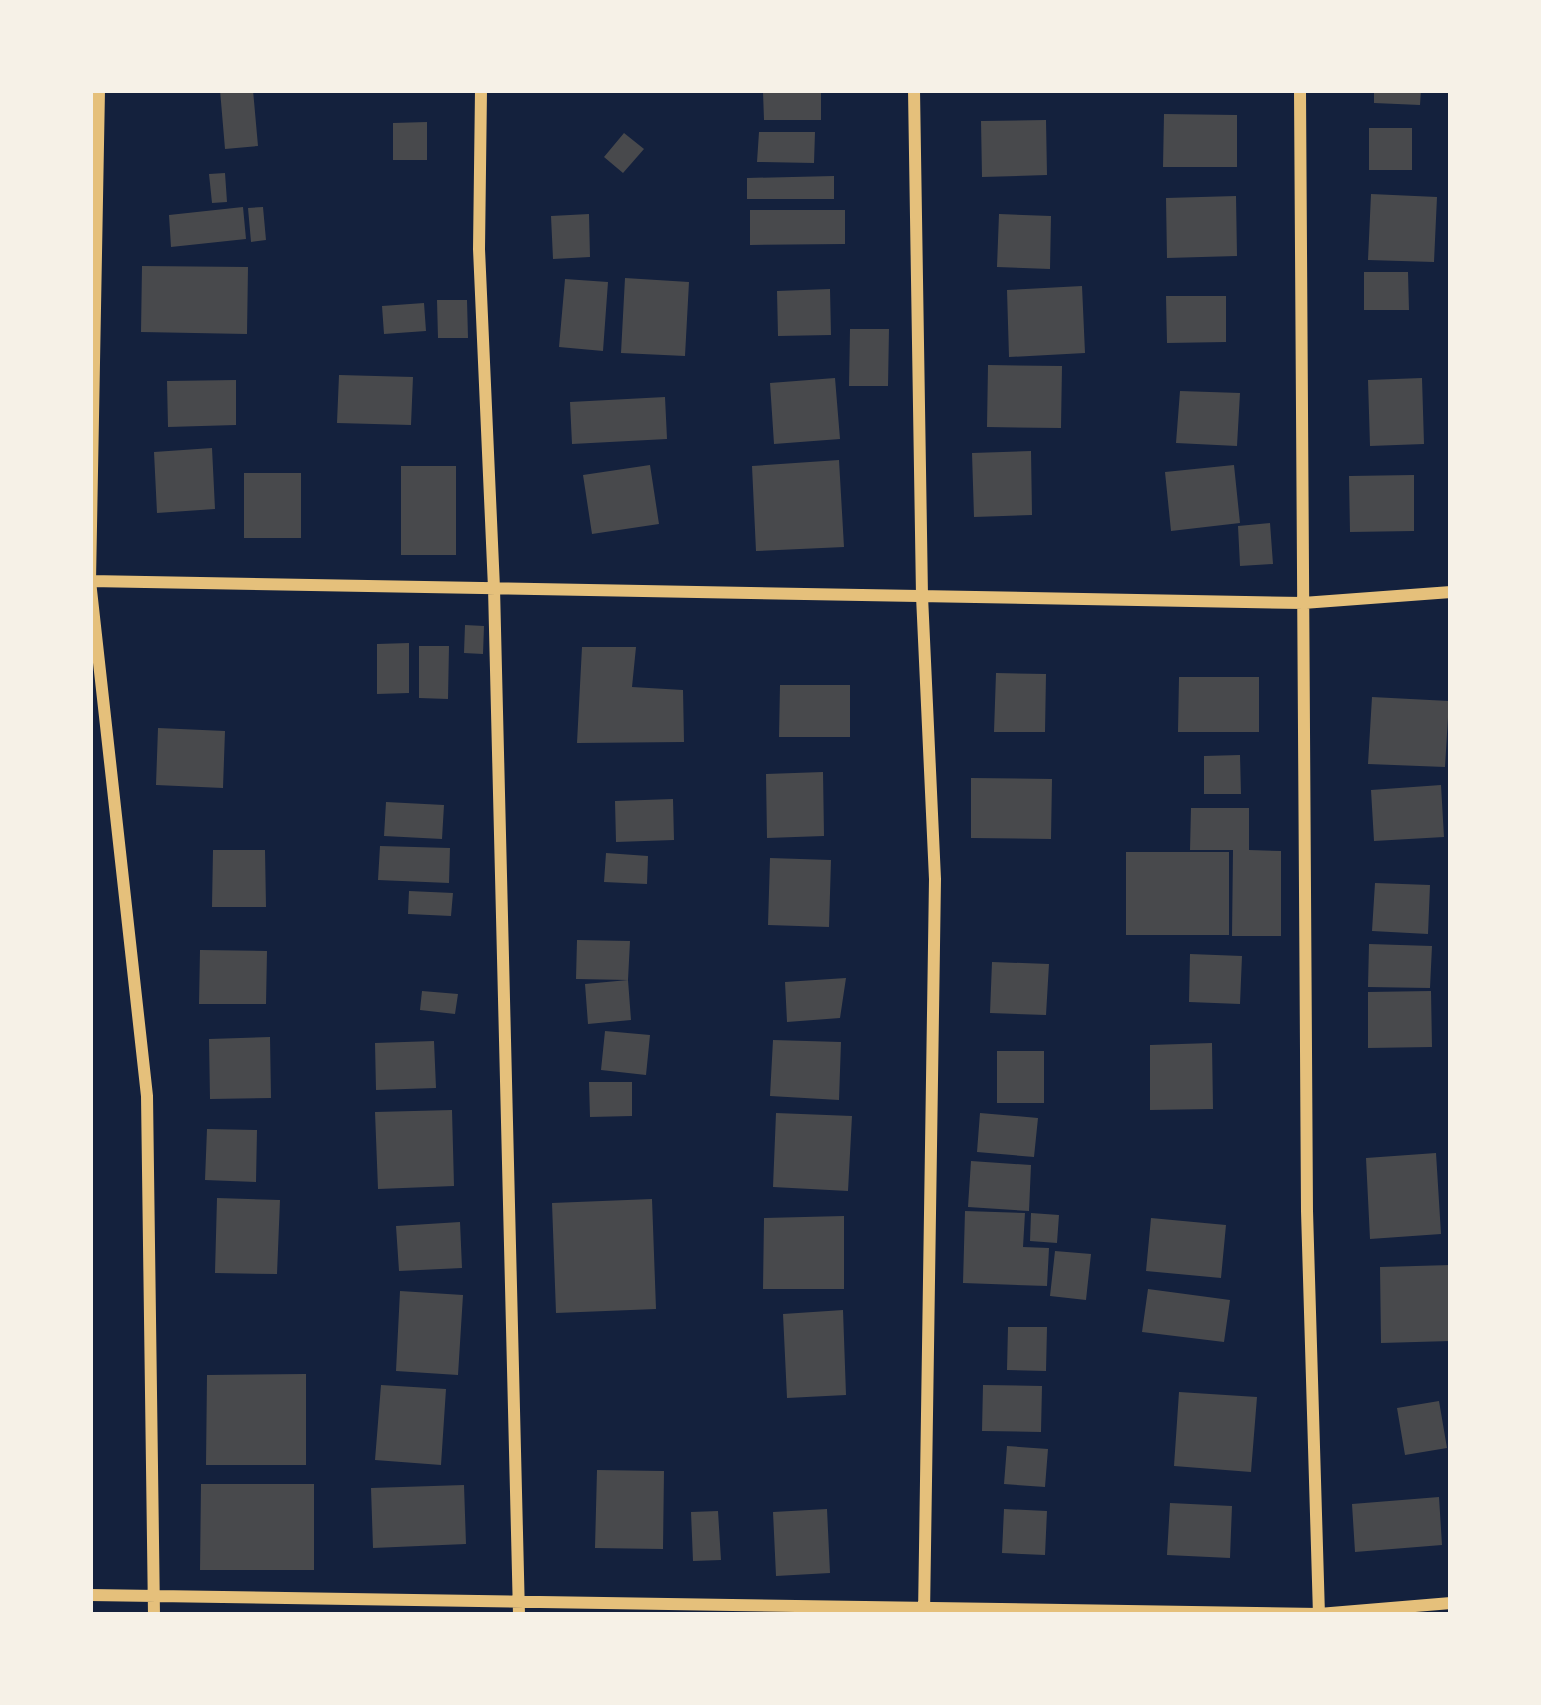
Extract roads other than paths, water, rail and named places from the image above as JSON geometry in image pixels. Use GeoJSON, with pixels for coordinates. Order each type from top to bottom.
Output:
{"type":"FeatureCollection","features":[{"type":"Feature","properties":{"kind":"street"},"geometry":{"type":"LineString","coordinates":[[99,90],[90,581],[147,1096],[154,1615]]}},
{"type":"Feature","properties":{"kind":"street"},"geometry":{"type":"LineString","coordinates":[[481,90],[479,249],[494,588],[519,1615]]}},
{"type":"Feature","properties":{"kind":"street"},"geometry":{"type":"LineString","coordinates":[[914,90],[922,596],[935,879],[924,1611]]}},
{"type":"Feature","properties":{"kind":"street"},"geometry":{"type":"LineString","coordinates":[[1300,90],[1307,1211],[1319,1614]]}},
{"type":"Feature","properties":{"kind":"street"},"geometry":{"type":"LineString","coordinates":[[90,581],[1304,603],[1451,592]]}},
{"type":"Feature","properties":{"kind":"street"},"geometry":{"type":"LineString","coordinates":[[90,1595],[1319,1614],[1451,1603]]}}]}
